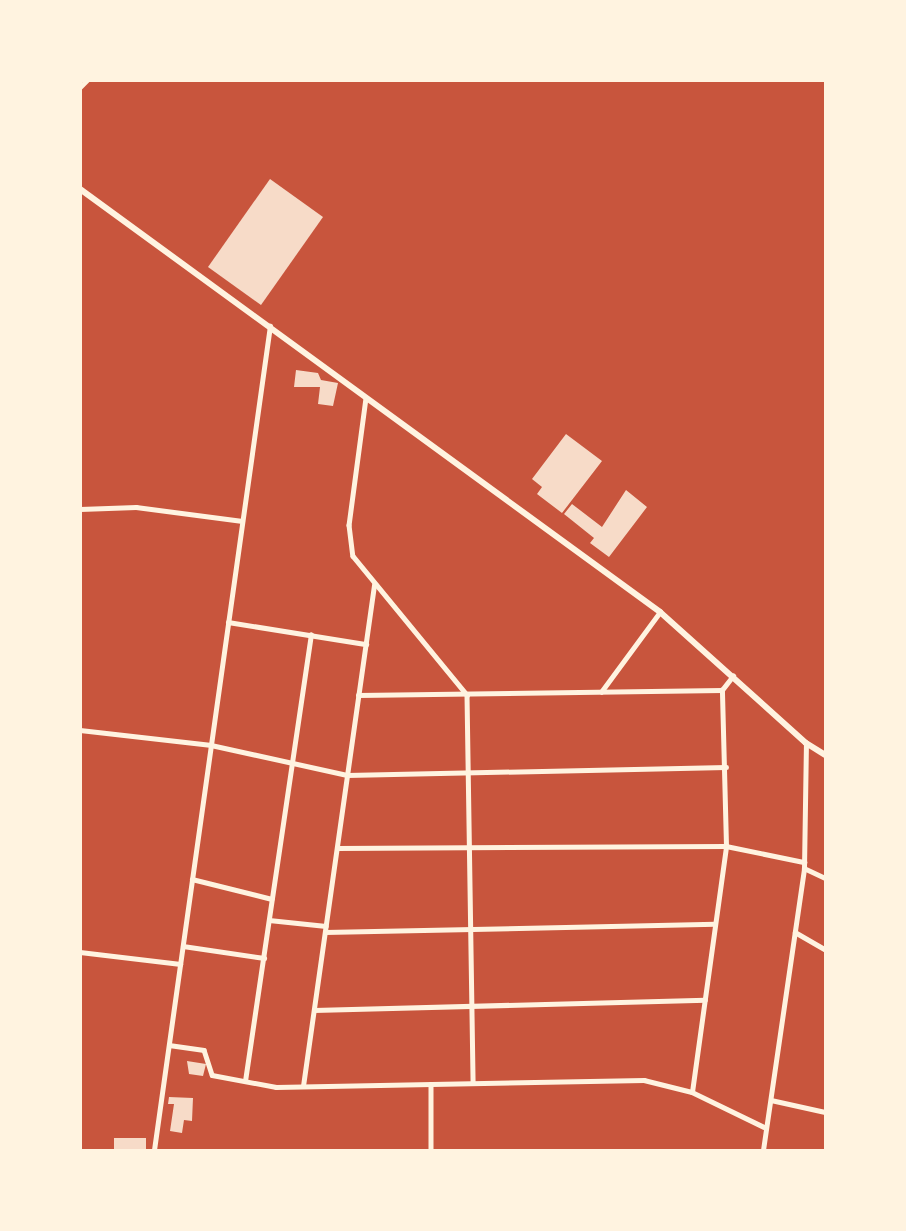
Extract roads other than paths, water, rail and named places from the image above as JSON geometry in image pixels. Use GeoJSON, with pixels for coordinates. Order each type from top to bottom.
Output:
{"type":"FeatureCollection","features":[{"type":"Feature","properties":{"kind":"main road"},"geometry":{"type":"LineString","coordinates":[[80,189],[366,394],[660,612],[806,743],[825,755]]}},
{"type":"Feature","properties":{"kind":"street"},"geometry":{"type":"LineString","coordinates":[[80,87],[87,80]]}},
{"type":"Feature","properties":{"kind":"street"},"geometry":{"type":"LineString","coordinates":[[154,1150],[270,326]]}},
{"type":"Feature","properties":{"kind":"street"},"geometry":{"type":"LineString","coordinates":[[366,394],[349,543],[353,556],[467,695],[473,1083]]}},
{"type":"Feature","properties":{"kind":"street"},"geometry":{"type":"LineString","coordinates":[[80,509],[136,507],[243,521]]}},
{"type":"Feature","properties":{"kind":"street"},"geometry":{"type":"LineString","coordinates":[[303,1086],[374,584]]}},
{"type":"Feature","properties":{"kind":"street"},"geometry":{"type":"LineString","coordinates":[[601,692],[660,612]]}},
{"type":"Feature","properties":{"kind":"street"},"geometry":{"type":"LineString","coordinates":[[228,622],[366,644]]}},
{"type":"Feature","properties":{"kind":"street"},"geometry":{"type":"LineString","coordinates":[[246,1081],[311,635]]}},
{"type":"Feature","properties":{"kind":"street"},"geometry":{"type":"LineString","coordinates":[[692,1092],[726,846],[722,690],[734,676]]}},
{"type":"Feature","properties":{"kind":"street"},"geometry":{"type":"LineString","coordinates":[[358,695],[722,690]]}},
{"type":"Feature","properties":{"kind":"street"},"geometry":{"type":"LineString","coordinates":[[80,730],[211,746],[347,775],[726,767]]}},
{"type":"Feature","properties":{"kind":"street"},"geometry":{"type":"LineString","coordinates":[[763,1150],[804,865],[806,743]]}},
{"type":"Feature","properties":{"kind":"street"},"geometry":{"type":"LineString","coordinates":[[337,848],[726,846],[804,865],[825,878]]}},
{"type":"Feature","properties":{"kind":"street"},"geometry":{"type":"LineString","coordinates":[[192,878],[272,899]]}},
{"type":"Feature","properties":{"kind":"street"},"geometry":{"type":"LineString","coordinates":[[269,920],[325,929],[715,924]]}},
{"type":"Feature","properties":{"kind":"street"},"geometry":{"type":"LineString","coordinates":[[795,932],[825,949]]}},
{"type":"Feature","properties":{"kind":"street"},"geometry":{"type":"LineString","coordinates":[[183,946],[264,958]]}},
{"type":"Feature","properties":{"kind":"street"},"geometry":{"type":"LineString","coordinates":[[80,952],[180,964]]}},
{"type":"Feature","properties":{"kind":"street"},"geometry":{"type":"LineString","coordinates":[[314,1010],[705,1000]]}},
{"type":"Feature","properties":{"kind":"street"},"geometry":{"type":"LineString","coordinates":[[169,1045],[204,1050],[212,1075],[303,1086],[644,1080],[692,1092],[767,1128]]}},
{"type":"Feature","properties":{"kind":"street"},"geometry":{"type":"LineString","coordinates":[[431,1084],[432,1150]]}},
{"type":"Feature","properties":{"kind":"street"},"geometry":{"type":"LineString","coordinates":[[771,1100],[825,1112]]}}]}
